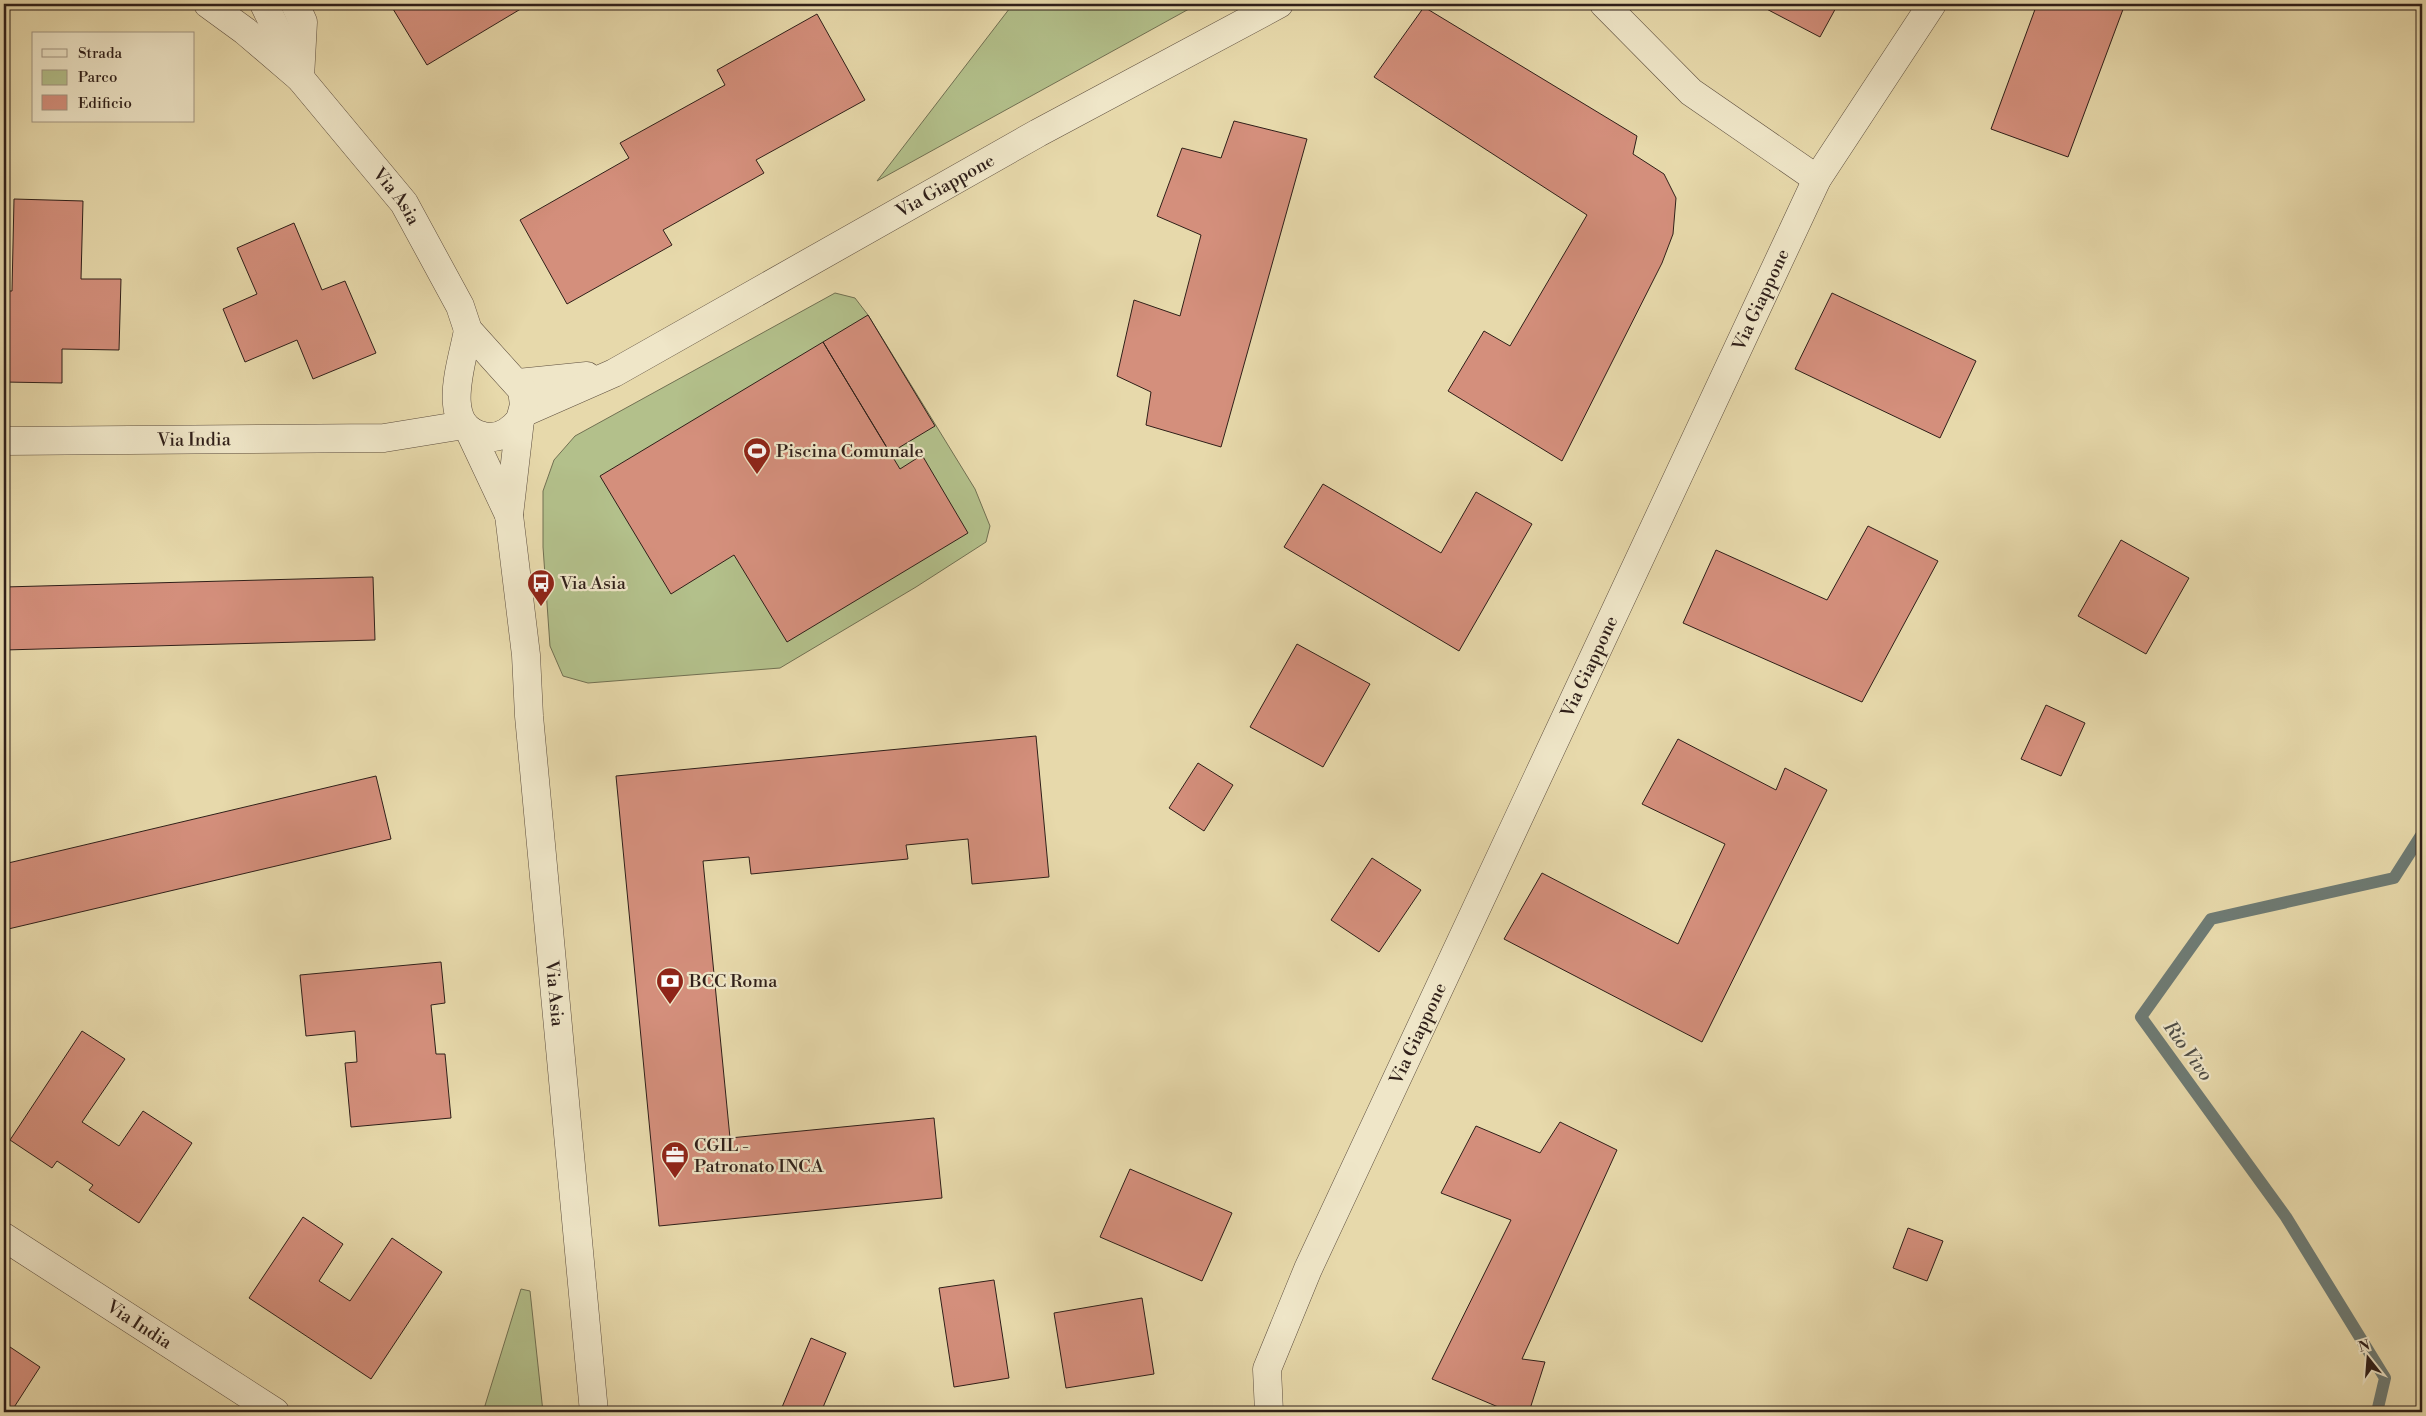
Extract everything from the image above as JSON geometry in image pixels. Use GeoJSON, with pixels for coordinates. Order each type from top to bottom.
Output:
{"type":"FeatureCollection","features":[{"type":"Feature","properties":{"kind":"street","name":"Via Asia"},"geometry":{"type":"LineString","coordinates":[[208,4],[245,31],[300,78],[404,203],[460,306],[468,330],[461,413],[509,515]]}},
{"type":"Feature","properties":{"kind":"street","name":"Via Asia"},"geometry":{"type":"LineString","coordinates":[[264,4],[300,78]]}},
{"type":"Feature","properties":{"kind":"street"},"geometry":{"type":"LineString","coordinates":[[295,4],[303,22],[300,78]]}},
{"type":"Feature","properties":{"kind":"street","name":"Via Giappone"},"geometry":{"type":"LineString","coordinates":[[521,417],[614,373],[1038,133],[1280,4]]}},
{"type":"Feature","properties":{"kind":"street"},"geometry":{"type":"LineString","coordinates":[[1604,4],[1691,92],[1817,179]]}},
{"type":"Feature","properties":{"kind":"street","name":"Via Giappone"},"geometry":{"type":"LineString","coordinates":[[1269,1412],[1267,1369],[1308,1269],[1817,179],[1932,4]]}},
{"type":"Feature","properties":{"kind":"street","name":"Via Asia"},"geometry":{"type":"LineString","coordinates":[[468,330],[515,380],[524,398],[509,515],[526,655],[528,716],[594,1412]]}},
{"type":"Feature","properties":{"kind":"street"},"geometry":{"type":"LineString","coordinates":[[515,380],[497,370],[480,371],[465,380],[461,413],[482,436],[496,437],[510,431],[521,417]]}},
{"type":"Feature","properties":{"kind":"street","name":"Via Giappone"},"geometry":{"type":"LineString","coordinates":[[515,380],[614,373]]}},
{"type":"Feature","properties":{"kind":"street","name":"Via India"},"geometry":{"type":"LineString","coordinates":[[4,441],[384,438],[461,413]]}},
{"type":"Feature","properties":{"kind":"street","name":"Via India"},"geometry":{"type":"LineString","coordinates":[[4,1236],[275,1412]]}},
{"type":"Feature","properties":{"kind":"green space"},"geometry":{"type":"Polygon","coordinates":[[[1013,4],[1198,4],[877,181],[1013,4]]]}},
{"type":"Feature","properties":{"kind":"green space","name":"Piscina Comunale"},"geometry":{"type":"Polygon","coordinates":[[[835,293],[855,298],[868,315],[975,489],[990,526],[986,542],[916,587],[780,668],[588,683],[563,676],[550,646],[543,547],[543,491],[554,460],[575,436],[835,293]]]}},
{"type":"Feature","properties":{"kind":"green space"},"geometry":{"type":"Polygon","coordinates":[[[521,1289],[530,1291],[543,1412],[483,1412],[521,1289]]]}},
{"type":"Feature","properties":{"kind":"building"},"geometry":{"type":"Polygon","coordinates":[[[390,4],[529,4],[427,65],[390,4]]]}},
{"type":"Feature","properties":{"kind":"building"},"geometry":{"type":"Polygon","coordinates":[[[1757,4],[1838,4],[1820,37],[1757,4]]]}},
{"type":"Feature","properties":{"kind":"building"},"geometry":{"type":"Polygon","coordinates":[[[2037,4],[2125,4],[2068,157],[1991,129],[2037,4]]]}},
{"type":"Feature","properties":{"kind":"building"},"geometry":{"type":"Polygon","coordinates":[[[1424,7],[1637,136],[1633,154],[1664,174],[1676,198],[1673,234],[1662,263],[1562,461],[1448,391],[1484,331],[1510,346],[1587,215],[1374,77],[1424,7]]]}},
{"type":"Feature","properties":{"kind":"building"},"geometry":{"type":"Polygon","coordinates":[[[817,14],[865,100],[756,160],[764,173],[663,230],[672,245],[567,304],[520,220],[629,158],[620,143],[725,85],[717,70],[817,14]]]}},
{"type":"Feature","properties":{"kind":"building"},"geometry":{"type":"Polygon","coordinates":[[[1234,121],[1307,139],[1221,447],[1146,425],[1151,392],[1117,376],[1134,300],[1180,316],[1201,235],[1157,216],[1182,148],[1221,158],[1234,121]]]}},
{"type":"Feature","properties":{"kind":"building"},"geometry":{"type":"Polygon","coordinates":[[[14,199],[83,201],[81,279],[121,279],[119,350],[62,349],[62,383],[4,382],[4,291],[12,291],[14,199]]]}},
{"type":"Feature","properties":{"kind":"building"},"geometry":{"type":"Polygon","coordinates":[[[294,223],[322,290],[345,281],[376,353],[313,379],[297,340],[245,362],[223,309],[257,294],[237,248],[294,223]]]}},
{"type":"Feature","properties":{"kind":"building"},"geometry":{"type":"Polygon","coordinates":[[[1832,293],[1976,361],[1940,438],[1795,369],[1832,293]]]}},
{"type":"Feature","properties":{"kind":"building"},"geometry":{"type":"Polygon","coordinates":[[[868,315],[935,426],[890,453],[823,342],[868,315]]]}},
{"type":"Feature","properties":{"kind":"building"},"geometry":{"type":"Polygon","coordinates":[[[823,342],[900,469],[922,455],[968,533],[787,642],[734,555],[671,594],[600,476],[823,342]]]}},
{"type":"Feature","properties":{"kind":"building"},"geometry":{"type":"Polygon","coordinates":[[[1323,484],[1441,553],[1476,492],[1532,524],[1459,651],[1284,547],[1323,484]]]}},
{"type":"Feature","properties":{"kind":"building"},"geometry":{"type":"Polygon","coordinates":[[[1868,526],[1938,561],[1862,702],[1683,623],[1716,550],[1827,600],[1868,526]]]}},
{"type":"Feature","properties":{"kind":"building"},"geometry":{"type":"Polygon","coordinates":[[[2121,540],[2189,578],[2146,654],[2078,616],[2121,540]]]}},
{"type":"Feature","properties":{"kind":"building"},"geometry":{"type":"Polygon","coordinates":[[[373,577],[375,640],[4,650],[4,587],[373,577]]]}},
{"type":"Feature","properties":{"kind":"building"},"geometry":{"type":"Polygon","coordinates":[[[1297,644],[1370,684],[1323,767],[1250,727],[1297,644]]]}},
{"type":"Feature","properties":{"kind":"building"},"geometry":{"type":"Polygon","coordinates":[[[2046,705],[2085,723],[2061,776],[2021,759],[2046,705]]]}},
{"type":"Feature","properties":{"kind":"building"},"geometry":{"type":"Polygon","coordinates":[[[1036,736],[1049,877],[972,884],[968,839],[906,845],[908,859],[751,874],[749,857],[703,861],[730,1138],[934,1118],[942,1198],[659,1226],[616,776],[1036,736]]]}},
{"type":"Feature","properties":{"kind":"building"},"geometry":{"type":"Polygon","coordinates":[[[1678,739],[1776,790],[1785,768],[1827,790],[1702,1042],[1504,939],[1542,873],[1678,944],[1725,844],[1642,804],[1678,739]]]}},
{"type":"Feature","properties":{"kind":"building"},"geometry":{"type":"Polygon","coordinates":[[[1198,763],[1233,785],[1204,831],[1169,808],[1198,763]]]}},
{"type":"Feature","properties":{"kind":"building"},"geometry":{"type":"Polygon","coordinates":[[[376,776],[391,839],[4,930],[4,864],[376,776]]]}},
{"type":"Feature","properties":{"kind":"building"},"geometry":{"type":"Polygon","coordinates":[[[1372,858],[1421,890],[1379,952],[1331,920],[1372,858]]]}},
{"type":"Feature","properties":{"kind":"building"},"geometry":{"type":"Polygon","coordinates":[[[441,962],[445,1003],[431,1005],[436,1054],[445,1054],[451,1118],[351,1127],[345,1063],[357,1062],[355,1031],[306,1036],[300,975],[441,962]]]}},
{"type":"Feature","properties":{"kind":"building"},"geometry":{"type":"Polygon","coordinates":[[[82,1031],[125,1059],[82,1122],[119,1146],[143,1111],[192,1143],[139,1223],[89,1190],[93,1185],[57,1161],[52,1168],[10,1140],[82,1031]]]}},
{"type":"Feature","properties":{"kind":"building"},"geometry":{"type":"Polygon","coordinates":[[[1560,1122],[1617,1150],[1522,1359],[1545,1362],[1529,1412],[1510,1412],[1432,1379],[1511,1220],[1441,1193],[1476,1126],[1540,1153],[1560,1122]]]}},
{"type":"Feature","properties":{"kind":"building"},"geometry":{"type":"Polygon","coordinates":[[[1130,1169],[1232,1213],[1202,1281],[1100,1237],[1130,1169]]]}},
{"type":"Feature","properties":{"kind":"building"},"geometry":{"type":"Polygon","coordinates":[[[303,1217],[343,1244],[319,1281],[350,1301],[392,1238],[442,1272],[371,1379],[249,1298],[303,1217]]]}},
{"type":"Feature","properties":{"kind":"building"},"geometry":{"type":"Polygon","coordinates":[[[1908,1228],[1943,1241],[1927,1281],[1893,1268],[1908,1228]]]}},
{"type":"Feature","properties":{"kind":"building"},"geometry":{"type":"Polygon","coordinates":[[[994,1280],[1009,1378],[954,1387],[939,1288],[994,1280]]]}},
{"type":"Feature","properties":{"kind":"building"},"geometry":{"type":"Polygon","coordinates":[[[1142,1298],[1154,1374],[1066,1388],[1054,1313],[1142,1298]]]}},
{"type":"Feature","properties":{"kind":"building"},"geometry":{"type":"Polygon","coordinates":[[[811,1338],[846,1353],[821,1412],[780,1412],[811,1338]]]}},
{"type":"Feature","properties":{"kind":"building"},"geometry":{"type":"Polygon","coordinates":[[[4,1343],[40,1367],[11,1412],[4,1412],[4,1343]]]}},
{"type":"Feature","properties":{"kind":"waterway","name":"Rio Vivo"},"geometry":{"type":"LineString","coordinates":[[2377,1412],[2385,1378],[2286,1217],[2141,1017],[2211,919],[2394,878],[2422,834]]}},
{"type":"Feature","properties":{"kind":"place","name":"Piscina Comunale"},"geometry":{"type":"Point","coordinates":[757,475]}},
{"type":"Feature","properties":{"kind":"place","name":"Via Asia"},"geometry":{"type":"Point","coordinates":[541,607]}},
{"type":"Feature","properties":{"kind":"place","name":"BCC Roma"},"geometry":{"type":"Point","coordinates":[670,1005]}},
{"type":"Feature","properties":{"kind":"place","name":"CGIL - Patronato INCA"},"geometry":{"type":"Point","coordinates":[675,1179]}}]}
